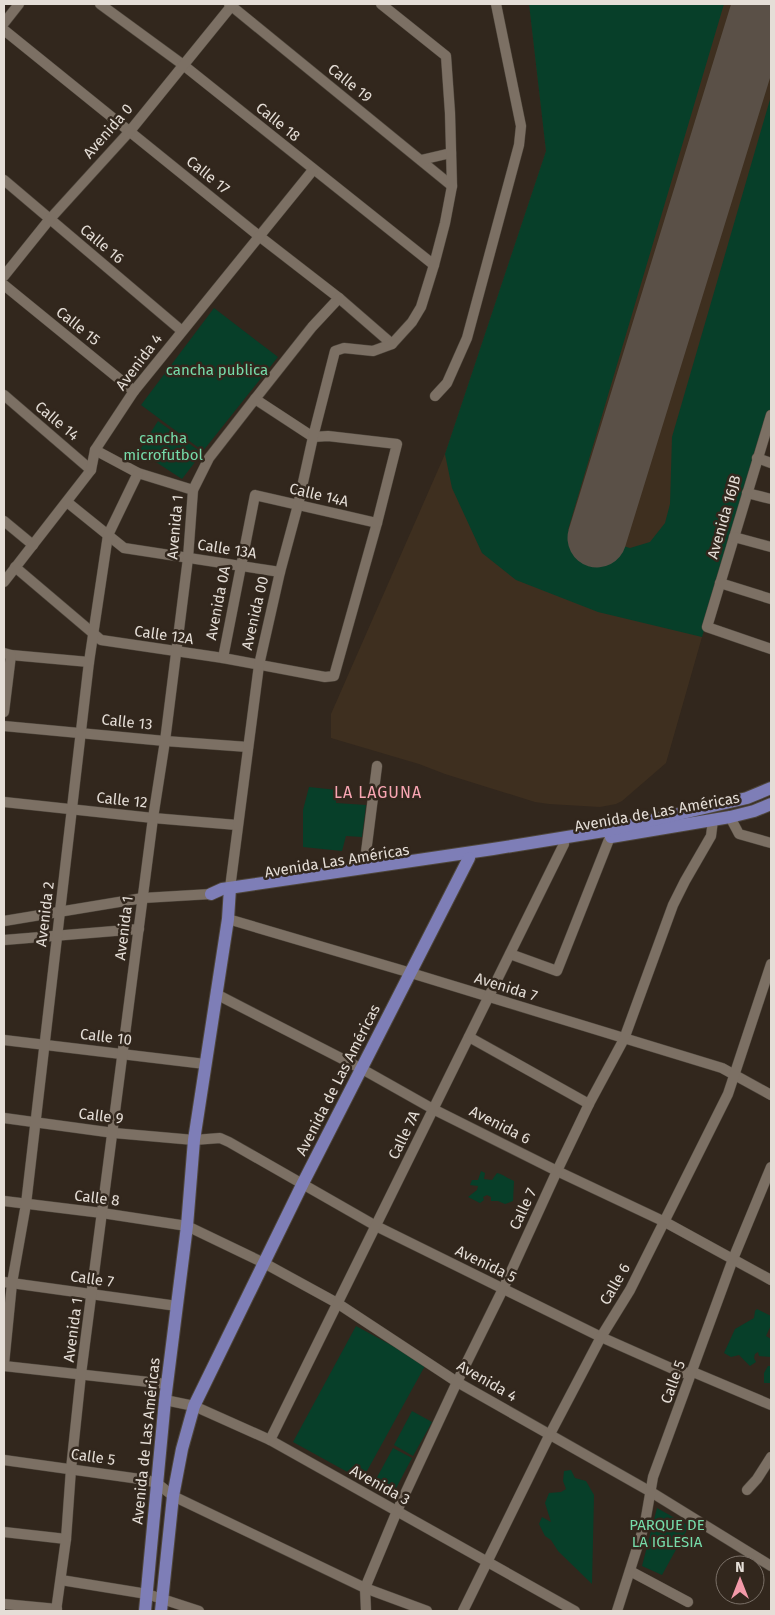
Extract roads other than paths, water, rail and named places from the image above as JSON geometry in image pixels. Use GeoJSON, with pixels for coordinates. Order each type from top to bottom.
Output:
{"type":"FeatureCollection","features":[{"type":"Feature","properties":{"kind":"main road","name":"Avenida de Las Américas"},"geometry":{"type":"LineString","coordinates":[[210,894],[610,830],[747,798],[771,788]]}},
{"type":"Feature","properties":{"kind":"main road","name":"Avenida de Las Américas"},"geometry":{"type":"LineString","coordinates":[[162,1605],[173,1496],[182,1449],[194,1406],[303,1183],[469,858],[730,817],[754,811],[771,804]]}},
{"type":"Feature","properties":{"kind":"main road","name":"Avenida Las Américas"},"geometry":{"type":"LineString","coordinates":[[230,891],[469,858]]}},
{"type":"Feature","properties":{"kind":"main road","name":"Avenida de Las Américas"},"geometry":{"type":"LineString","coordinates":[[145,1611],[165,1400],[187,1226],[194,1140],[204,1064],[228,919],[230,891]]}},
{"type":"Feature","properties":{"kind":"street"},"geometry":{"type":"LineString","coordinates":[[4,23],[19,4]]}},
{"type":"Feature","properties":{"kind":"street","name":"Calle 18"},"geometry":{"type":"LineString","coordinates":[[100,4],[182,64],[434,265]]}},
{"type":"Feature","properties":{"kind":"street","name":"Avenida 0"},"geometry":{"type":"LineString","coordinates":[[4,276],[49,220],[130,131],[231,4]]}},
{"type":"Feature","properties":{"kind":"street","name":"Calle 19"},"geometry":{"type":"LineString","coordinates":[[231,4],[452,186]]}},
{"type":"Feature","properties":{"kind":"street"},"geometry":{"type":"LineString","coordinates":[[381,4],[446,56],[452,153],[452,186],[445,223],[421,307],[412,322],[392,344]]}},
{"type":"Feature","properties":{"kind":"street"},"geometry":{"type":"LineString","coordinates":[[435,396],[447,383],[467,338],[519,145],[521,126],[496,4]]}},
{"type":"Feature","properties":{"kind":"street","name":"Calle 17"},"geometry":{"type":"LineString","coordinates":[[4,30],[259,236],[339,298],[392,344]]}},
{"type":"Feature","properties":{"kind":"street"},"geometry":{"type":"LineString","coordinates":[[420,160],[452,153]]}},
{"type":"Feature","properties":{"kind":"street","name":"Avenida 4"},"geometry":{"type":"LineString","coordinates":[[4,582],[91,470],[95,450],[134,391],[313,170]]}},
{"type":"Feature","properties":{"kind":"street","name":"Calle 16"},"geometry":{"type":"LineString","coordinates":[[4,180],[182,331]]}},
{"type":"Feature","properties":{"kind":"street","name":"Calle 15"},"geometry":{"type":"LineString","coordinates":[[4,285],[134,391]]}},
{"type":"Feature","properties":{"kind":"street","name":"Avenida 1"},"geometry":{"type":"LineString","coordinates":[[57,1610],[82,1374],[188,558],[193,490],[209,458],[312,327],[339,298]]}},
{"type":"Feature","properties":{"kind":"street","name":"Avenida 00"},"geometry":{"type":"LineString","coordinates":[[230,891],[259,665],[335,351],[344,348],[372,351],[392,344]]}},
{"type":"Feature","properties":{"kind":"street","name":"Calle 14"},"geometry":{"type":"LineString","coordinates":[[4,395],[91,470]]}},
{"type":"Feature","properties":{"kind":"street"},"geometry":{"type":"LineString","coordinates":[[255,398],[313,438],[328,436],[396,444],[377,523]]}},
{"type":"Feature","properties":{"kind":"street","name":"Avenida 16JB"},"geometry":{"type":"LineString","coordinates":[[771,415],[707,627],[771,649]]}},
{"type":"Feature","properties":{"kind":"street"},"geometry":{"type":"LineString","coordinates":[[95,450],[138,473],[193,490]]}},
{"type":"Feature","properties":{"kind":"street"},"geometry":{"type":"LineString","coordinates":[[757,458],[771,463]]}},
{"type":"Feature","properties":{"kind":"street","name":"Avenida 2"},"geometry":{"type":"LineString","coordinates":[[4,1365],[8,1282],[26,1204],[34,1122],[61,911],[89,662],[108,535],[138,473]]}},
{"type":"Feature","properties":{"kind":"street"},"geometry":{"type":"LineString","coordinates":[[747,492],[771,499]]}},
{"type":"Feature","properties":{"kind":"street","name":"Calle 14A"},"geometry":{"type":"LineString","coordinates":[[255,495],[377,523]]}},
{"type":"Feature","properties":{"kind":"street","name":"Avenida 0A"},"geometry":{"type":"LineString","coordinates":[[223,658],[255,495]]}},
{"type":"Feature","properties":{"kind":"street","name":"Calle 13A"},"geometry":{"type":"LineString","coordinates":[[66,502],[124,548],[280,572]]}},
{"type":"Feature","properties":{"kind":"street"},"geometry":{"type":"LineString","coordinates":[[4,520],[33,545]]}},
{"type":"Feature","properties":{"kind":"street","name":"Calle 12A"},"geometry":{"type":"LineString","coordinates":[[15,567],[101,640],[106,642],[223,658],[325,677],[334,676],[377,523]]}},
{"type":"Feature","properties":{"kind":"street"},"geometry":{"type":"LineString","coordinates":[[734,537],[771,547]]}},
{"type":"Feature","properties":{"kind":"street"},"geometry":{"type":"LineString","coordinates":[[720,582],[771,599]]}},
{"type":"Feature","properties":{"kind":"street"},"geometry":{"type":"LineString","coordinates":[[4,712],[8,654],[89,662]]}},
{"type":"Feature","properties":{"kind":"street","name":"Calle 13"},"geometry":{"type":"LineString","coordinates":[[4,726],[248,747]]}},
{"type":"Feature","properties":{"kind":"street"},"geometry":{"type":"LineString","coordinates":[[364,868],[377,766]]}},
{"type":"Feature","properties":{"kind":"street","name":"Calle 12"},"geometry":{"type":"LineString","coordinates":[[4,802],[237,825]]}},
{"type":"Feature","properties":{"kind":"street"},"geometry":{"type":"LineString","coordinates":[[730,817],[739,834],[771,843]]}},
{"type":"Feature","properties":{"kind":"street","name":"Calle 7"},"geometry":{"type":"LineString","coordinates":[[366,1611],[366,1588],[397,1511],[589,1104],[624,1039],[673,905],[711,836],[713,820]]}},
{"type":"Feature","properties":{"kind":"street"},"geometry":{"type":"LineString","coordinates":[[510,954],[557,971],[610,837]]}},
{"type":"Feature","properties":{"kind":"street","name":"Calle 7A"},"geometry":{"type":"LineString","coordinates":[[270,1440],[564,844]]}},
{"type":"Feature","properties":{"kind":"street"},"geometry":{"type":"LineString","coordinates":[[4,921],[143,898],[210,894]]}},
{"type":"Feature","properties":{"kind":"street","name":"Avenida 7"},"geometry":{"type":"LineString","coordinates":[[228,919],[722,1068],[771,1095]]}},
{"type":"Feature","properties":{"kind":"street"},"geometry":{"type":"LineString","coordinates":[[4,940],[139,929]]}},
{"type":"Feature","properties":{"kind":"street","name":"Calle 6"},"geometry":{"type":"LineString","coordinates":[[463,1611],[550,1434],[601,1337],[630,1290],[728,1094],[771,964]]}},
{"type":"Feature","properties":{"kind":"street","name":"Avenida 6"},"geometry":{"type":"LineString","coordinates":[[216,994],[362,1069],[434,1109],[557,1171],[665,1222],[771,1280]]}},
{"type":"Feature","properties":{"kind":"street"},"geometry":{"type":"LineString","coordinates":[[469,1037],[589,1104]]}},
{"type":"Feature","properties":{"kind":"street","name":"Calle 10"},"geometry":{"type":"LineString","coordinates":[[4,1040],[204,1064]]}},
{"type":"Feature","properties":{"kind":"street","name":"Calle 9"},"geometry":{"type":"LineString","coordinates":[[4,1118],[114,1133],[194,1140]]}},
{"type":"Feature","properties":{"kind":"street","name":"Avenida 5"},"geometry":{"type":"LineString","coordinates":[[194,1140],[210,1138],[224,1140],[376,1226],[601,1337],[682,1373],[693,1372],[771,1405]]}},
{"type":"Feature","properties":{"kind":"street","name":"Calle 5"},"geometry":{"type":"LineString","coordinates":[[617,1611],[646,1523],[653,1477],[734,1259],[771,1167]]}},
{"type":"Feature","properties":{"kind":"street","name":"Calle 8"},"geometry":{"type":"LineString","coordinates":[[4,1201],[187,1226]]}},
{"type":"Feature","properties":{"kind":"street","name":"Avenida 4"},"geometry":{"type":"LineString","coordinates":[[187,1226],[264,1263],[338,1304],[457,1382],[651,1492],[771,1566]]}},
{"type":"Feature","properties":{"kind":"street","name":"Calle 7"},"geometry":{"type":"LineString","coordinates":[[8,1282],[177,1306]]}},
{"type":"Feature","properties":{"kind":"street"},"geometry":{"type":"LineString","coordinates":[[4,1365],[167,1384]]}},
{"type":"Feature","properties":{"kind":"street","name":"Avenida 3"},"geometry":{"type":"LineString","coordinates":[[165,1400],[194,1406],[270,1440],[575,1611]]}},
{"type":"Feature","properties":{"kind":"street"},"geometry":{"type":"LineString","coordinates":[[747,1490],[757,1479],[771,1457]]}},
{"type":"Feature","properties":{"kind":"street","name":"Calle 5"},"geometry":{"type":"LineString","coordinates":[[4,1460],[148,1480],[158,1484],[173,1496],[366,1588],[427,1611]]}},
{"type":"Feature","properties":{"kind":"street"},"geometry":{"type":"LineString","coordinates":[[4,1532],[66,1539]]}},
{"type":"Feature","properties":{"kind":"street"},"geometry":{"type":"LineString","coordinates":[[630,1571],[688,1602]]}},
{"type":"Feature","properties":{"kind":"street"},"geometry":{"type":"LineString","coordinates":[[61,1580],[147,1594],[162,1605],[200,1611]]}},
{"type":"Feature","properties":{"kind":"street"},"geometry":{"type":"LineString","coordinates":[[4,1604],[57,1610]]}},
{"type":"Feature","properties":{"kind":"district","name":"LA LAGUNA"},"geometry":{"type":"Point","coordinates":[378,792]}},
{"type":"Feature","properties":{"kind":"park label","name":"cancha publica"},"geometry":{"type":"Point","coordinates":[217,370]}},
{"type":"Feature","properties":{"kind":"park label","name":"cancha microfutbol"},"geometry":{"type":"Point","coordinates":[163,446]}},
{"type":"Feature","properties":{"kind":"park label","name":"PARQUE DE LA IGLESIA"},"geometry":{"type":"Point","coordinates":[667,1534]}}]}
